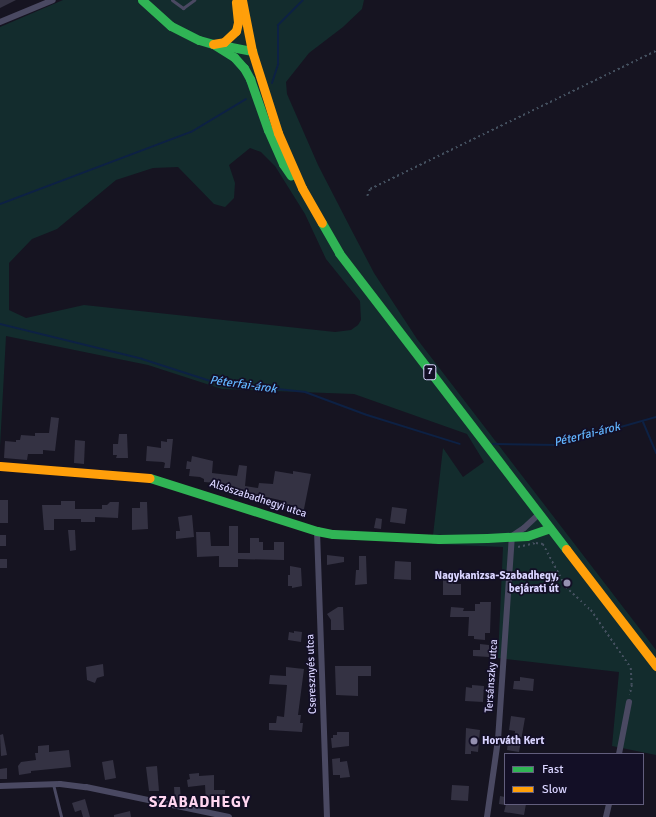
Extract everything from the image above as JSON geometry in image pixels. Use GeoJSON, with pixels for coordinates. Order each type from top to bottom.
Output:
{"type":"FeatureCollection","features":[{"type":"Feature","properties":{"kind":"main road"},"geometry":{"type":"LineString","coordinates":[[142,0],[171,26],[199,40],[252,51]]}},
{"type":"Feature","properties":{"kind":"main road"},"geometry":{"type":"LineString","coordinates":[[213,44],[224,42],[236,31],[238,22],[236,0]]}},
{"type":"Feature","properties":{"kind":"main road","name":"7"},"geometry":{"type":"LineString","coordinates":[[242,0],[252,51],[278,133],[302,188],[339,253],[656,666]]}},
{"type":"Feature","properties":{"kind":"main road"},"geometry":{"type":"LineString","coordinates":[[213,44],[234,58],[244,68],[250,79],[261,114],[283,164],[302,188]]}},
{"type":"Feature","properties":{"kind":"main road","name":"Alsószabadhegyi utca"},"geometry":{"type":"LineString","coordinates":[[0,466],[151,478],[317,531],[333,534],[439,539],[527,536],[550,528]]}},
{"type":"Feature","properties":{"kind":"street"},"geometry":{"type":"LineString","coordinates":[[0,22],[53,0]]}},
{"type":"Feature","properties":{"kind":"street"},"geometry":{"type":"LineString","coordinates":[[512,536],[524,528],[539,514]]}},
{"type":"Feature","properties":{"kind":"street","name":"Cseresznyés utca"},"geometry":{"type":"LineString","coordinates":[[317,531],[327,817]]}},
{"type":"Feature","properties":{"kind":"street","name":"Tersánszky utca"},"geometry":{"type":"LineString","coordinates":[[487,817],[498,740],[510,547],[512,536]]}},
{"type":"Feature","properties":{"kind":"street"},"geometry":{"type":"LineString","coordinates":[[619,753],[629,702]]}},
{"type":"Feature","properties":{"kind":"street"},"geometry":{"type":"LineString","coordinates":[[0,786],[53,784],[86,787],[229,817]]}},
{"type":"Feature","properties":{"kind":"street"},"geometry":{"type":"LineString","coordinates":[[606,817],[609,805]]}},
{"type":"Feature","properties":{"kind":"lane"},"geometry":{"type":"LineString","coordinates":[[174,1],[183,8],[194,0]]}},
{"type":"Feature","properties":{"kind":"lane"},"geometry":{"type":"LineString","coordinates":[[53,784],[61,817]]}},
{"type":"Feature","properties":{"kind":"path"},"geometry":{"type":"LineString","coordinates":[[367,196],[370,189],[656,51]]}},
{"type":"Feature","properties":{"kind":"path"},"geometry":{"type":"LineString","coordinates":[[510,547],[523,547],[536,543],[543,544],[566,586],[590,610],[632,668],[632,686],[629,702]]}},
{"type":"Feature","properties":{"kind":"green space"},"geometry":{"type":"Polygon","coordinates":[[[63,0],[364,0],[362,9],[343,27],[309,53],[286,82],[287,94],[318,165],[374,273],[417,339],[656,650],[656,755],[612,746],[619,672],[498,658],[503,547],[432,544],[443,448],[463,477],[484,462],[467,434],[354,394],[222,389],[148,365],[6,336],[0,447],[0,27],[63,0]],[[250,148],[229,165],[235,183],[234,198],[225,207],[214,204],[178,167],[153,168],[116,180],[57,229],[32,239],[9,263],[9,310],[26,318],[84,305],[335,332],[351,330],[358,325],[361,320],[360,301],[326,259],[305,214],[275,166],[261,152],[250,148]]]}},
{"type":"Feature","properties":{"kind":"building"},"geometry":{"type":"Polygon","coordinates":[[[0,0],[16,0],[0,8],[0,0]]]}},
{"type":"Feature","properties":{"kind":"building"},"geometry":{"type":"Polygon","coordinates":[[[51,417],[59,418],[55,451],[43,450],[43,454],[28,454],[27,460],[4,458],[5,441],[16,442],[16,440],[20,440],[21,435],[35,436],[35,433],[49,433],[51,417]]]}},
{"type":"Feature","properties":{"kind":"building"},"geometry":{"type":"Polygon","coordinates":[[[119,434],[127,434],[128,458],[116,458],[117,455],[113,455],[113,444],[118,444],[119,434]]]}},
{"type":"Feature","properties":{"kind":"building"},"geometry":{"type":"Polygon","coordinates":[[[167,439],[173,439],[170,468],[164,468],[165,463],[163,462],[146,461],[147,446],[161,448],[161,441],[167,442],[167,439]]]}},
{"type":"Feature","properties":{"kind":"building"},"geometry":{"type":"Polygon","coordinates":[[[75,440],[85,441],[84,464],[74,463],[75,440]]]}},
{"type":"Feature","properties":{"kind":"building"},"geometry":{"type":"Polygon","coordinates":[[[192,456],[213,461],[212,473],[237,476],[239,465],[247,466],[245,486],[258,488],[259,483],[273,484],[275,471],[293,474],[293,471],[311,474],[303,514],[283,509],[284,501],[266,497],[263,498],[262,503],[255,502],[256,496],[253,496],[253,494],[226,490],[227,487],[216,486],[216,483],[204,482],[204,479],[200,477],[189,476],[190,469],[186,469],[187,461],[191,462],[192,456]]]}},
{"type":"Feature","properties":{"kind":"building"},"geometry":{"type":"Polygon","coordinates":[[[0,500],[8,500],[8,523],[0,523],[0,500]]]}},
{"type":"Feature","properties":{"kind":"building"},"geometry":{"type":"Polygon","coordinates":[[[61,501],[75,501],[75,509],[102,509],[102,505],[107,505],[110,502],[119,502],[118,518],[95,517],[95,522],[81,522],[81,519],[54,519],[54,530],[44,530],[42,505],[61,505],[61,501]]]}},
{"type":"Feature","properties":{"kind":"building"},"geometry":{"type":"Polygon","coordinates":[[[140,502],[147,502],[148,529],[132,530],[132,508],[140,508],[140,502]]]}},
{"type":"Feature","properties":{"kind":"building"},"geometry":{"type":"Polygon","coordinates":[[[392,507],[407,509],[405,524],[390,522],[392,507]]]}},
{"type":"Feature","properties":{"kind":"building"},"geometry":{"type":"Polygon","coordinates":[[[192,515],[194,537],[176,539],[176,531],[180,531],[178,517],[192,515]]]}},
{"type":"Feature","properties":{"kind":"building"},"geometry":{"type":"Polygon","coordinates":[[[376,518],[382,519],[381,529],[374,528],[376,518]]]}},
{"type":"Feature","properties":{"kind":"building"},"geometry":{"type":"Polygon","coordinates":[[[229,526],[238,526],[238,553],[250,553],[250,538],[259,538],[259,542],[263,542],[263,550],[274,550],[274,542],[284,542],[284,560],[238,559],[238,567],[219,567],[219,556],[197,557],[196,532],[210,532],[211,546],[229,546],[229,526]]]}},
{"type":"Feature","properties":{"kind":"building"},"geometry":{"type":"Polygon","coordinates":[[[68,530],[75,530],[76,550],[70,551],[68,530]]]}},
{"type":"Feature","properties":{"kind":"building"},"geometry":{"type":"Polygon","coordinates":[[[0,535],[6,535],[6,546],[0,546],[0,535]]]}},
{"type":"Feature","properties":{"kind":"building"},"geometry":{"type":"Polygon","coordinates":[[[327,555],[344,557],[344,562],[327,565],[327,555]]]}},
{"type":"Feature","properties":{"kind":"building"},"geometry":{"type":"Polygon","coordinates":[[[359,556],[366,556],[367,584],[355,585],[356,570],[359,570],[359,556]]]}},
{"type":"Feature","properties":{"kind":"building"},"geometry":{"type":"Polygon","coordinates":[[[0,559],[7,559],[7,568],[0,568],[0,559]]]}},
{"type":"Feature","properties":{"kind":"building"},"geometry":{"type":"Polygon","coordinates":[[[395,561],[411,562],[411,580],[394,579],[395,561]]]}},
{"type":"Feature","properties":{"kind":"building"},"geometry":{"type":"Polygon","coordinates":[[[290,566],[301,568],[302,586],[292,588],[292,586],[288,586],[290,566]]]}},
{"type":"Feature","properties":{"kind":"building"},"geometry":{"type":"Polygon","coordinates":[[[443,580],[453,580],[453,584],[461,584],[461,595],[443,595],[443,580]]]}},
{"type":"Feature","properties":{"kind":"building"},"geometry":{"type":"Polygon","coordinates":[[[480,602],[491,602],[490,633],[485,633],[485,640],[474,639],[474,636],[468,636],[469,617],[450,617],[451,607],[464,608],[463,611],[475,611],[475,604],[480,604],[480,602]]]}},
{"type":"Feature","properties":{"kind":"building"},"geometry":{"type":"Polygon","coordinates":[[[338,607],[343,607],[344,630],[331,630],[331,620],[327,614],[338,607]]]}},
{"type":"Feature","properties":{"kind":"building"},"geometry":{"type":"Polygon","coordinates":[[[294,631],[302,632],[301,642],[288,640],[289,632],[294,633],[294,631]]]}},
{"type":"Feature","properties":{"kind":"building"},"geometry":{"type":"Polygon","coordinates":[[[480,644],[489,645],[489,657],[473,656],[473,650],[480,650],[480,644]]]}},
{"type":"Feature","properties":{"kind":"building"},"geometry":{"type":"Polygon","coordinates":[[[103,664],[104,676],[97,678],[95,683],[87,680],[86,667],[103,664]]]}},
{"type":"Feature","properties":{"kind":"building"},"geometry":{"type":"Polygon","coordinates":[[[335,666],[371,666],[371,676],[358,676],[358,696],[336,695],[335,666]]]}},
{"type":"Feature","properties":{"kind":"building"},"geometry":{"type":"Polygon","coordinates":[[[286,667],[304,669],[298,715],[301,715],[300,723],[303,723],[302,732],[269,730],[269,723],[276,723],[277,716],[284,717],[287,685],[269,684],[270,675],[286,676],[286,667]]]}},
{"type":"Feature","properties":{"kind":"building"},"geometry":{"type":"Polygon","coordinates":[[[520,677],[534,679],[533,691],[513,689],[514,681],[520,681],[520,677]]]}},
{"type":"Feature","properties":{"kind":"building"},"geometry":{"type":"Polygon","coordinates":[[[472,685],[484,686],[483,702],[465,701],[466,687],[472,688],[472,685]]]}},
{"type":"Feature","properties":{"kind":"building"},"geometry":{"type":"Polygon","coordinates":[[[511,716],[525,718],[519,752],[507,750],[508,741],[514,742],[515,731],[509,730],[511,716]]]}},
{"type":"Feature","properties":{"kind":"building","name":"Horváth Kert"},"geometry":{"type":"Polygon","coordinates":[[[466,728],[480,730],[478,752],[471,751],[471,754],[465,754],[466,728]]]}},
{"type":"Feature","properties":{"kind":"building"},"geometry":{"type":"Polygon","coordinates":[[[337,732],[349,732],[349,746],[332,748],[331,738],[333,738],[333,735],[337,735],[337,732]]]}},
{"type":"Feature","properties":{"kind":"building"},"geometry":{"type":"Polygon","coordinates":[[[3,734],[7,755],[1,756],[0,735],[3,734]]]}},
{"type":"Feature","properties":{"kind":"building"},"geometry":{"type":"Polygon","coordinates":[[[49,745],[49,752],[69,750],[71,767],[31,771],[31,773],[19,775],[18,766],[21,762],[36,760],[35,753],[38,753],[38,746],[49,745]]]}},
{"type":"Feature","properties":{"kind":"building"},"geometry":{"type":"Polygon","coordinates":[[[340,758],[340,762],[347,761],[350,777],[340,778],[340,775],[333,775],[332,759],[340,758]]]}},
{"type":"Feature","properties":{"kind":"building"},"geometry":{"type":"Polygon","coordinates":[[[113,760],[116,778],[105,780],[102,762],[113,760]]]}},
{"type":"Feature","properties":{"kind":"building"},"geometry":{"type":"Polygon","coordinates":[[[157,766],[159,791],[149,791],[146,767],[157,766]]]}},
{"type":"Feature","properties":{"kind":"building"},"geometry":{"type":"Polygon","coordinates":[[[7,768],[7,779],[0,779],[0,769],[7,768]]]}},
{"type":"Feature","properties":{"kind":"building"},"geometry":{"type":"Polygon","coordinates":[[[199,773],[199,776],[214,775],[214,790],[225,790],[225,808],[219,808],[219,803],[206,803],[205,785],[188,787],[187,780],[190,779],[189,774],[199,773]]]}},
{"type":"Feature","properties":{"kind":"building"},"geometry":{"type":"Polygon","coordinates":[[[452,785],[469,786],[468,801],[451,800],[452,785]]]}},
{"type":"Feature","properties":{"kind":"building"},"geometry":{"type":"Polygon","coordinates":[[[174,787],[180,787],[181,800],[175,801],[174,787]]]}},
{"type":"Feature","properties":{"kind":"building"},"geometry":{"type":"Polygon","coordinates":[[[500,796],[504,797],[504,805],[499,804],[500,796]]]}},
{"type":"Feature","properties":{"kind":"building"},"geometry":{"type":"Polygon","coordinates":[[[85,799],[90,817],[83,817],[81,810],[75,812],[72,803],[85,799]]]}},
{"type":"Feature","properties":{"kind":"building"},"geometry":{"type":"Polygon","coordinates":[[[506,805],[526,805],[524,815],[504,812],[506,805]]]}},
{"type":"Feature","properties":{"kind":"building"},"geometry":{"type":"Polygon","coordinates":[[[130,811],[131,817],[114,817],[114,815],[130,811]]]}},
{"type":"Feature","properties":{"kind":"waterway"},"geometry":{"type":"LineString","coordinates":[[272,83],[278,64],[278,25],[303,0]]}},
{"type":"Feature","properties":{"kind":"waterway"},"geometry":{"type":"LineString","coordinates":[[0,204],[191,132],[246,99]]}},
{"type":"Feature","properties":{"kind":"waterway","name":"Péterfai-árok"},"geometry":{"type":"LineString","coordinates":[[0,324],[142,359],[213,382],[305,392],[367,415],[460,444]]}},
{"type":"Feature","properties":{"kind":"waterway","name":"Péterfai-árok"},"geometry":{"type":"LineString","coordinates":[[493,444],[557,445],[656,417]]}},
{"type":"Feature","properties":{"kind":"waterway"},"geometry":{"type":"LineString","coordinates":[[643,422],[656,453]]}},
{"type":"Feature","properties":{"kind":"traffic: fast"},"geometry":{"type":"LineString","coordinates":[[142,0],[171,26],[199,40],[213,44]]}},
{"type":"Feature","properties":{"kind":"traffic: fast"},"geometry":{"type":"LineString","coordinates":[[213,44],[234,57],[244,68],[250,79],[268,130],[283,164],[291,176]]}},
{"type":"Feature","properties":{"kind":"traffic: fast"},"geometry":{"type":"LineString","coordinates":[[216,44],[252,51]]}},
{"type":"Feature","properties":{"kind":"traffic: fast"},"geometry":{"type":"LineString","coordinates":[[322,223],[339,253],[566,549]]}},
{"type":"Feature","properties":{"kind":"traffic: fast"},"geometry":{"type":"LineString","coordinates":[[150,478],[317,531],[333,534],[439,539],[487,538],[527,536],[550,528]]}},
{"type":"Feature","properties":{"kind":"traffic: slow"},"geometry":{"type":"LineString","coordinates":[[242,0],[252,51],[278,133],[302,188],[322,223]]}},
{"type":"Feature","properties":{"kind":"traffic: slow"},"geometry":{"type":"LineString","coordinates":[[213,44],[224,42],[236,31],[238,22],[236,2]]}},
{"type":"Feature","properties":{"kind":"traffic: slow"},"geometry":{"type":"LineString","coordinates":[[0,466],[150,478]]}},
{"type":"Feature","properties":{"kind":"traffic: slow"},"geometry":{"type":"LineString","coordinates":[[566,549],[656,666]]}},
{"type":"Feature","properties":{"kind":"place","name":"Nagykanizsa-Szabadhegy, bejárati út"},"geometry":{"type":"Point","coordinates":[567,583]}},
{"type":"Feature","properties":{"kind":"place","name":"Horváth Kert"},"geometry":{"type":"Point","coordinates":[474,741]}},
{"type":"Feature","properties":{"kind":"district","name":"SZABADHEGY"},"geometry":{"type":"Point","coordinates":[200,803]}}]}
